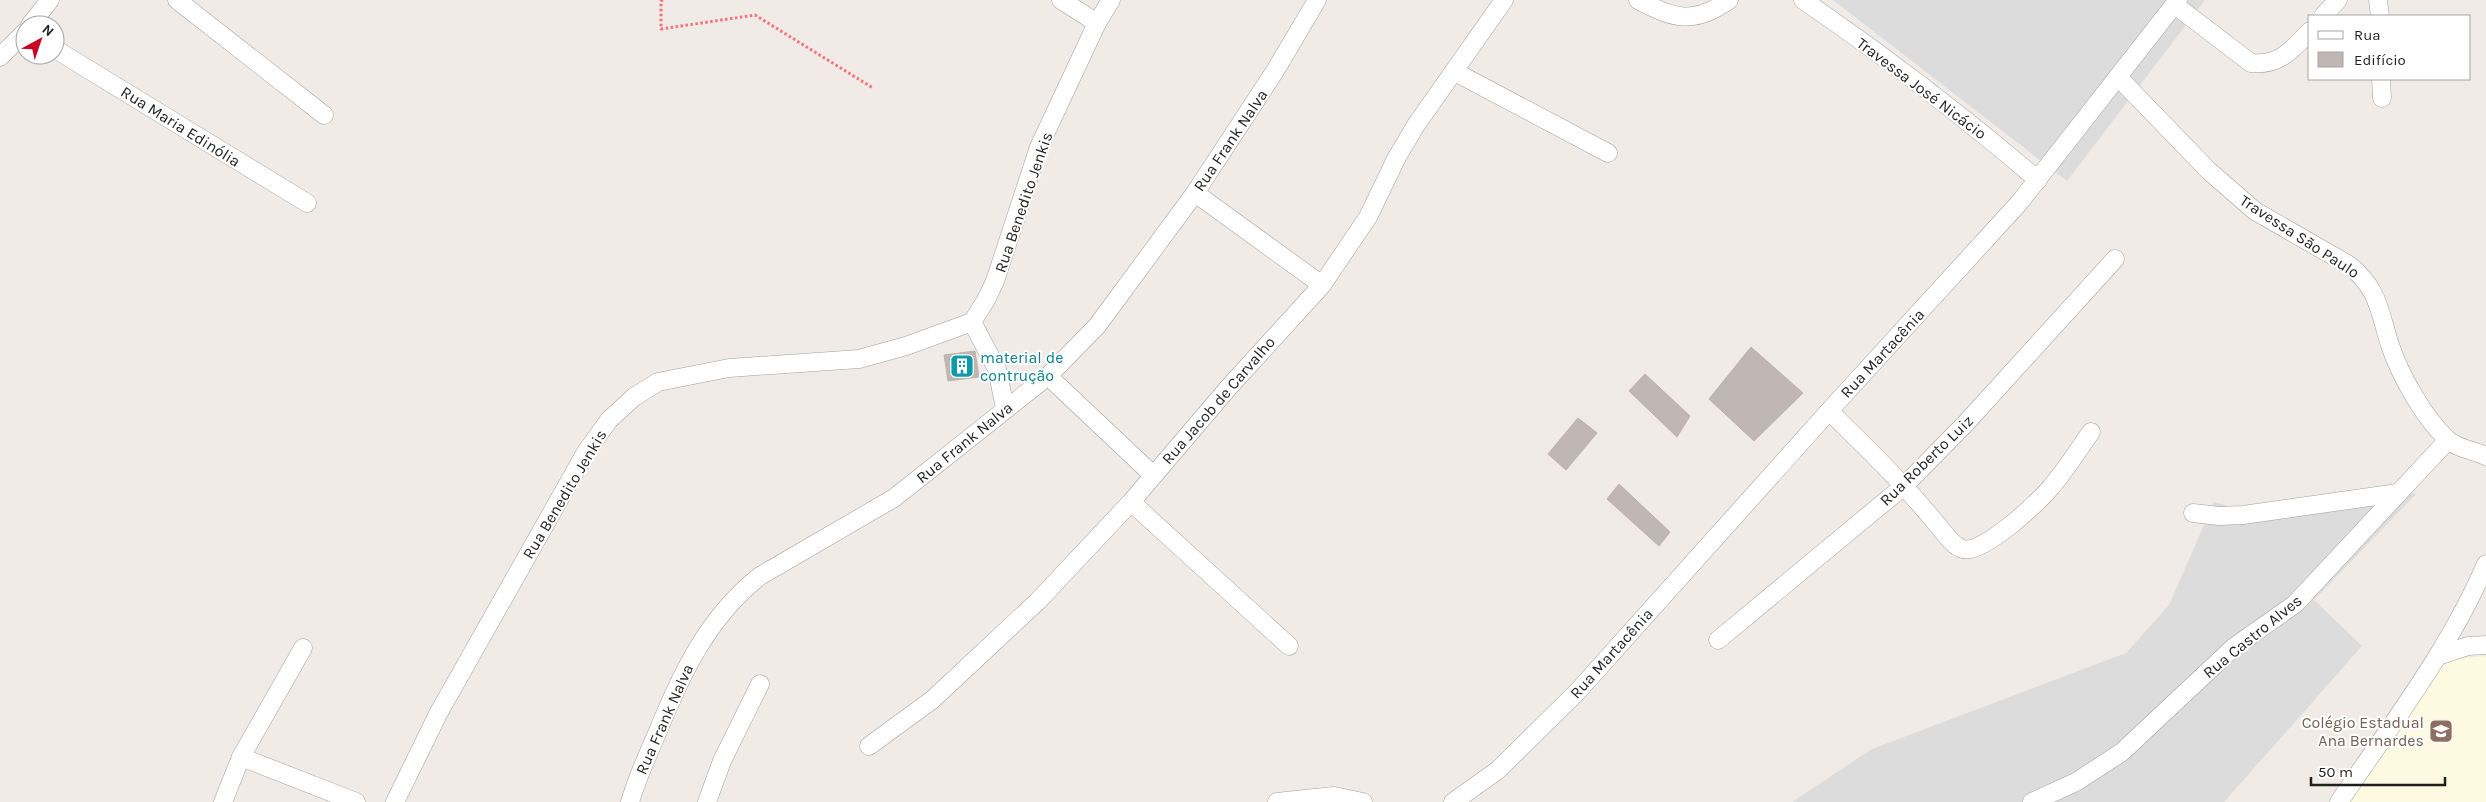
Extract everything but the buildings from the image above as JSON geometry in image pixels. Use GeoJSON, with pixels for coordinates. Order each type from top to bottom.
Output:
{"type":"FeatureCollection","features":[{"type":"Feature","properties":{"kind":"street"},"geometry":{"type":"LineString","coordinates":[[38,15],[50,0]]}},
{"type":"Feature","properties":{"kind":"street"},"geometry":{"type":"LineString","coordinates":[[177,0],[324,114]]}},
{"type":"Feature","properties":{"kind":"street"},"geometry":{"type":"LineString","coordinates":[[1061,0],[1097,23]]}},
{"type":"Feature","properties":{"kind":"street","name":"Rua Benedito Jenkis"},"geometry":{"type":"LineString","coordinates":[[395,802],[438,714],[586,452],[609,420],[634,397],[658,382],[729,368],[859,359],[906,346],[972,322],[995,281],[1039,147],[1097,23],[1110,0]]}},
{"type":"Feature","properties":{"kind":"street","name":"Rua Frank Nalva"},"geometry":{"type":"LineString","coordinates":[[630,802],[674,694],[696,649],[719,615],[740,592],[760,576],[894,498],[934,469],[1005,408],[1048,376],[1097,326],[1195,192],[1275,71],[1317,0]]}},
{"type":"Feature","properties":{"kind":"street","name":"Rua Jacob de Carvalho"},"geometry":{"type":"LineString","coordinates":[[869,746],[932,700],[1038,601],[1131,502],[1261,350],[1322,285],[1368,217],[1397,157],[1416,125],[1504,0]]}},
{"type":"Feature","properties":{"kind":"street"},"geometry":{"type":"LineString","coordinates":[[1638,0],[1676,16],[1694,16],[1712,12],[1728,0]]}},
{"type":"Feature","properties":{"kind":"street","name":"Travessa José Nicácio"},"geometry":{"type":"LineString","coordinates":[[1803,0],[1905,73],[1982,133],[2038,180]]}},
{"type":"Feature","properties":{"kind":"street"},"geometry":{"type":"LineString","coordinates":[[2324,15],[2338,0]]}},
{"type":"Feature","properties":{"kind":"street"},"geometry":{"type":"LineString","coordinates":[[2378,0],[2380,15]]}},
{"type":"Feature","properties":{"kind":"street","name":"Rua Martacênia"},"geometry":{"type":"LineString","coordinates":[[1453,802],[1498,770],[1578,691],[1829,411],[2019,204],[2177,2],[2251,64],[2266,65],[2276,61],[2292,51],[2308,33]]}},
{"type":"Feature","properties":{"kind":"street"},"geometry":{"type":"LineString","coordinates":[[0,57],[15,42]]}},
{"type":"Feature","properties":{"kind":"street","name":"Rua Maria Edinólia"},"geometry":{"type":"LineString","coordinates":[[65,55],[307,204]]}},
{"type":"Feature","properties":{"kind":"street"},"geometry":{"type":"LineString","coordinates":[[1455,72],[1608,153]]}},
{"type":"Feature","properties":{"kind":"street","name":"Travessa São Paulo"},"geometry":{"type":"LineString","coordinates":[[2118,78],[2209,171],[2255,211],[2349,265],[2363,276],[2373,290],[2400,371],[2418,401],[2448,440],[2486,456]]}},
{"type":"Feature","properties":{"kind":"street"},"geometry":{"type":"LineString","coordinates":[[2381,80],[2382,98]]}},
{"type":"Feature","properties":{"kind":"street"},"geometry":{"type":"LineString","coordinates":[[1195,192],[1322,285]]}},
{"type":"Feature","properties":{"kind":"street","name":"Rua Roberto Luiz"},"geometry":{"type":"LineString","coordinates":[[1718,640],[1905,485],[1965,424],[2115,258]]}},
{"type":"Feature","properties":{"kind":"street"},"geometry":{"type":"LineString","coordinates":[[972,322],[997,369],[1005,408]]}},
{"type":"Feature","properties":{"kind":"street"},"geometry":{"type":"LineString","coordinates":[[1048,376],[1153,475]]}},
{"type":"Feature","properties":{"kind":"street"},"geometry":{"type":"LineString","coordinates":[[1829,411],[1905,485],[1952,541],[1963,549],[1972,550],[1986,543],[2051,488],[2091,432]]}},
{"type":"Feature","properties":{"kind":"street","name":"Rua Castro Alves"},"geometry":{"type":"LineString","coordinates":[[2032,802],[2076,782],[2122,752],[2234,647],[2295,604],[2448,440]]}},
{"type":"Feature","properties":{"kind":"street"},"geometry":{"type":"LineString","coordinates":[[2193,512],[2219,516],[2243,515],[2398,493]]}},
{"type":"Feature","properties":{"kind":"street"},"geometry":{"type":"LineString","coordinates":[[1131,502],[1289,646]]}},
{"type":"Feature","properties":{"kind":"street"},"geometry":{"type":"LineString","coordinates":[[2339,802],[2438,656],[2460,619],[2486,564]]}},
{"type":"Feature","properties":{"kind":"street"},"geometry":{"type":"LineString","coordinates":[[2438,656],[2468,646],[2486,645]]}},
{"type":"Feature","properties":{"kind":"street"},"geometry":{"type":"LineString","coordinates":[[223,802],[240,757],[302,648]]}},
{"type":"Feature","properties":{"kind":"street"},"geometry":{"type":"LineString","coordinates":[[707,802],[722,761],[760,684]]}},
{"type":"Feature","properties":{"kind":"street"},"geometry":{"type":"LineString","coordinates":[[240,757],[356,802]]}},
{"type":"Feature","properties":{"kind":"street"},"geometry":{"type":"LineString","coordinates":[[1277,802],[1334,796],[1363,802]]}},
{"type":"Feature","properties":{"kind":"path"},"geometry":{"type":"LineString","coordinates":[[663,0],[661,1],[661,29],[755,15],[873,88]]}},
{"type":"Feature","properties":{"kind":"shaded area"},"geometry":{"type":"Polygon","coordinates":[[[1833,0],[2205,0],[2067,181],[1833,0]]]}},
{"type":"Feature","properties":{"kind":"shaded area"},"geometry":{"type":"Polygon","coordinates":[[[2417,493],[2314,600],[2362,646],[2224,802],[1792,802],[1872,749],[2126,653],[2169,605],[2214,502],[2246,511],[2417,493]]]}},
{"type":"Feature","properties":{"kind":"shaded area","name":"Colégio Estadual Ana Bernardes"},"geometry":{"type":"Polygon","coordinates":[[[2486,656],[2486,802],[2348,802],[2445,660],[2486,656]]]}},
{"type":"Feature","properties":{"kind":"place","name":"material de contrução"},"geometry":{"type":"Point","coordinates":[962,366]}},
{"type":"Feature","properties":{"kind":"place","name":"Colégio Estadual Ana Bernardes"},"geometry":{"type":"Point","coordinates":[2441,731]}}]}
